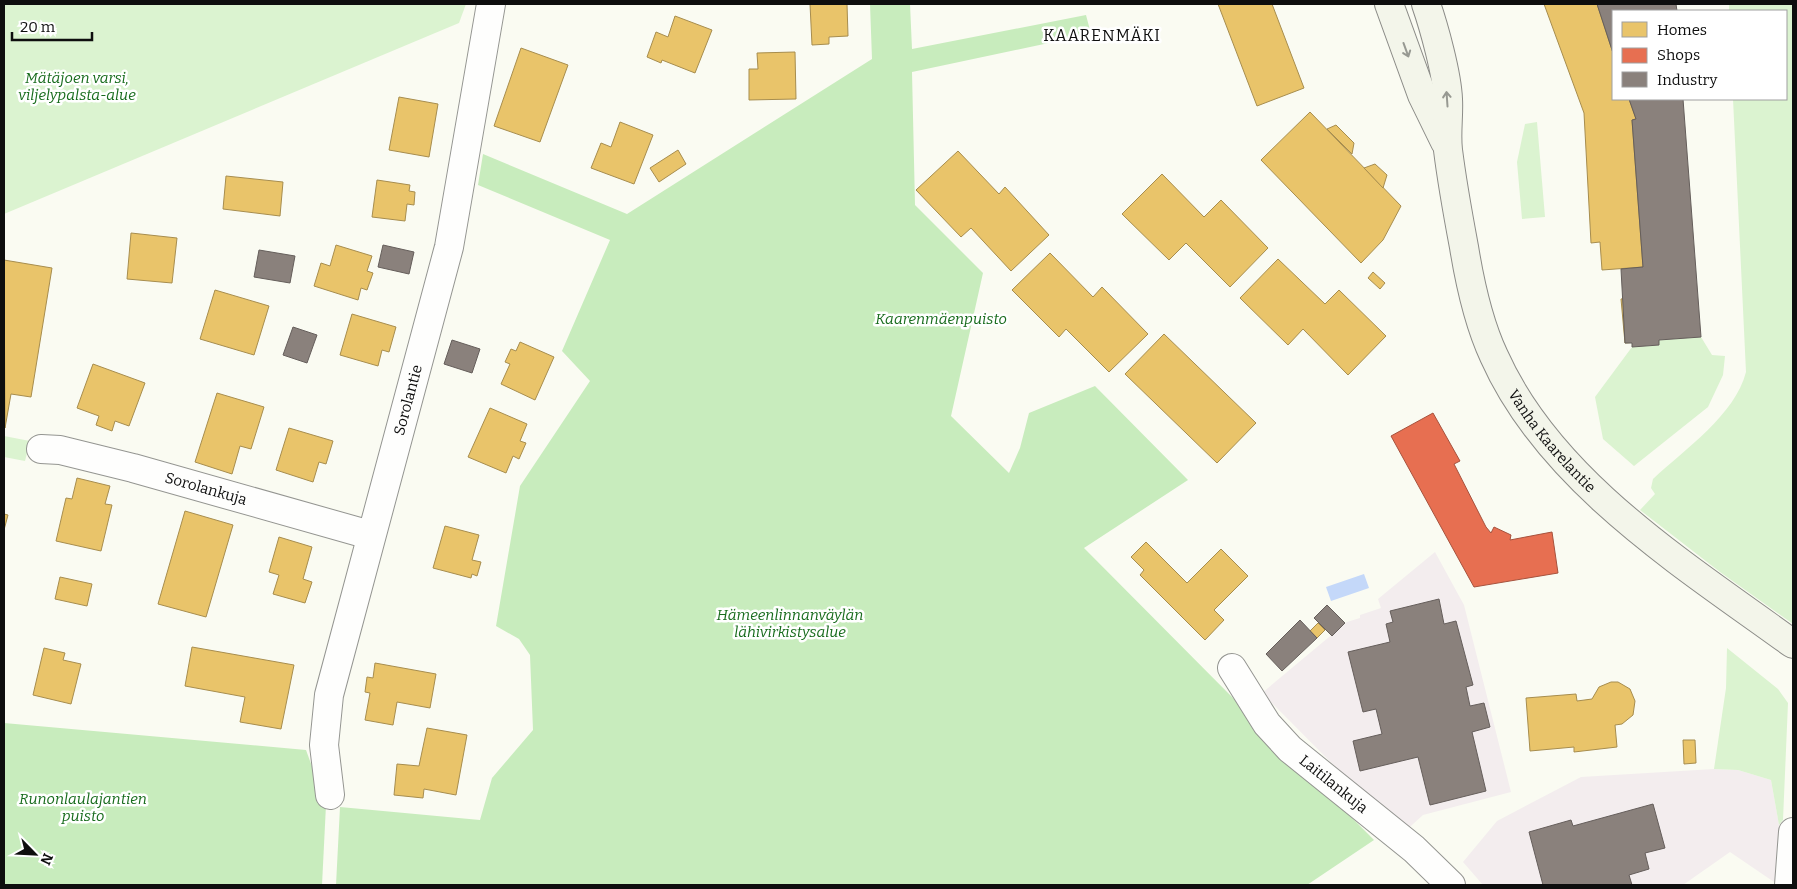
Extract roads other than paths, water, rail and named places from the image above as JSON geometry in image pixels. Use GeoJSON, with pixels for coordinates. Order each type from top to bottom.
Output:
{"type":"FeatureCollection","features":[{"type":"Feature","properties":{"kind":"main road","name":"Vanha Kaarelantie"},"geometry":{"type":"LineString","coordinates":[[1389,4],[1422,95],[1448,148]]}},
{"type":"Feature","properties":{"kind":"main road","name":"Vanha Kaarelantie"},"geometry":{"type":"LineString","coordinates":[[1426,4],[1432,21],[1448,97],[1448,148],[1473,294],[1488,342],[1512,391],[1552,446],[1576,473],[1612,506],[1658,544],[1793,644]]}},
{"type":"Feature","properties":{"kind":"street","name":"Sorolantie"},"geometry":{"type":"LineString","coordinates":[[330,795],[324,745],[329,695],[370,535],[449,247],[491,4]]}},
{"type":"Feature","properties":{"kind":"street","name":"Sorolankuja"},"geometry":{"type":"LineString","coordinates":[[41,449],[60,450],[133,468],[370,535]]}},
{"type":"Feature","properties":{"kind":"street","name":"Laitilankuja"},"geometry":{"type":"LineString","coordinates":[[1232,668],[1262,716],[1290,749],[1414,849],[1451,885]]}},
{"type":"Feature","properties":{"kind":"street"},"geometry":{"type":"LineString","coordinates":[[1789,885],[1793,832]]}},
{"type":"Feature","properties":{"kind":"water"},"geometry":{"type":"Polygon","coordinates":[[[1364,574],[1369,588],[1331,601],[1326,587],[1364,574]]]}},
{"type":"Feature","properties":{"kind":"district","name":"KAARENMÄKI"},"geometry":{"type":"Point","coordinates":[1102,35]}},
{"type":"Feature","properties":{"kind":"park label","name":"Mätäjoen varsi, viljelypalsta-alue"},"geometry":{"type":"Point","coordinates":[77,86]}},
{"type":"Feature","properties":{"kind":"park label","name":"Kaarenmäenpuisto"},"geometry":{"type":"Point","coordinates":[941,319]}},
{"type":"Feature","properties":{"kind":"park label","name":"Hämeenlinnanväylän lähivirkistysalue"},"geometry":{"type":"Point","coordinates":[790,624]}},
{"type":"Feature","properties":{"kind":"park label","name":"Runonlaulajantien puisto"},"geometry":{"type":"Point","coordinates":[83,808]}}]}
